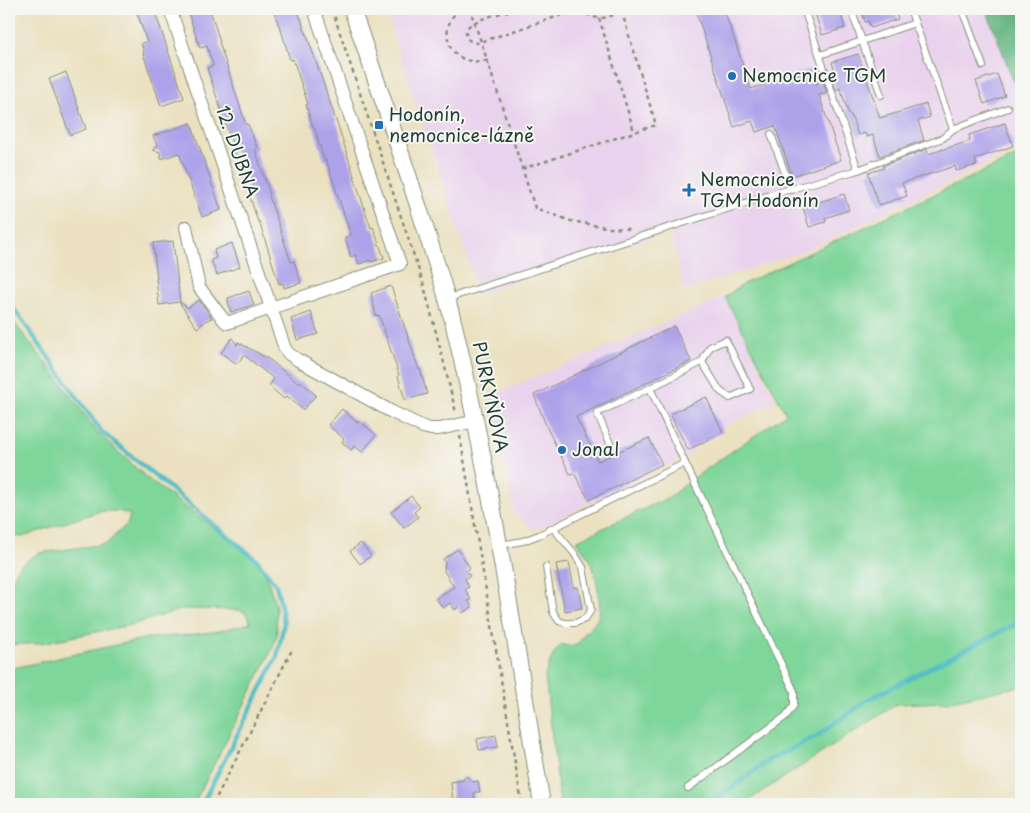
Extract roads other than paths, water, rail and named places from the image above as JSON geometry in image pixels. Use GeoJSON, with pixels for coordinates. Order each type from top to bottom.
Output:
{"type":"FeatureCollection","features":[{"type":"Feature","properties":{"kind":"street","name":"12. DUBNA"},"geometry":{"type":"LineString","coordinates":[[170,9],[284,349],[298,360],[423,427],[439,429],[476,421]]}},
{"type":"Feature","properties":{"kind":"street"},"geometry":{"type":"LineString","coordinates":[[186,227],[199,287],[227,323],[400,264],[314,9]]}},
{"type":"Feature","properties":{"kind":"street","name":"PURKYŇOVA"},"geometry":{"type":"LineString","coordinates":[[352,9],[410,181],[447,298],[456,334],[476,421],[499,546],[542,804]]}},
{"type":"Feature","properties":{"kind":"lane"},"geometry":{"type":"LineString","coordinates":[[804,9],[858,170]]}},
{"type":"Feature","properties":{"kind":"lane"},"geometry":{"type":"LineString","coordinates":[[851,9],[880,95]]}},
{"type":"Feature","properties":{"kind":"lane"},"geometry":{"type":"LineString","coordinates":[[910,9],[953,129]]}},
{"type":"Feature","properties":{"kind":"lane"},"geometry":{"type":"LineString","coordinates":[[962,9],[983,66]]}},
{"type":"Feature","properties":{"kind":"lane"},"geometry":{"type":"LineString","coordinates":[[820,55],[915,23]]}},
{"type":"Feature","properties":{"kind":"lane"},"geometry":{"type":"LineString","coordinates":[[447,298],[858,170],[943,138],[953,129],[1008,108]]}},
{"type":"Feature","properties":{"kind":"lane"},"geometry":{"type":"LineString","coordinates":[[771,134],[791,190]]}},
{"type":"Feature","properties":{"kind":"lane"},"geometry":{"type":"LineString","coordinates":[[610,443],[597,413],[702,362],[710,347],[726,340],[750,389],[730,398],[720,391],[702,362]]}},
{"type":"Feature","properties":{"kind":"lane"},"geometry":{"type":"LineString","coordinates":[[650,388],[794,691],[794,706],[786,716],[688,788]]}},
{"type":"Feature","properties":{"kind":"lane"},"geometry":{"type":"LineString","coordinates":[[499,546],[539,535],[685,463]]}},
{"type":"Feature","properties":{"kind":"lane"},"geometry":{"type":"LineString","coordinates":[[546,567],[553,612],[559,621],[575,623],[585,619],[591,610],[583,567],[553,528]]}},
{"type":"Feature","properties":{"kind":"waterway"},"geometry":{"type":"LineString","coordinates":[[9,302],[102,432],[257,560],[276,585],[284,623],[277,657],[202,804]]}},
{"type":"Feature","properties":{"kind":"waterway"},"geometry":{"type":"LineString","coordinates":[[711,804],[769,760],[817,736],[869,699],[1021,621]]}},
{"type":"Feature","properties":{"kind":"place","name":"Nemocnice TGM"},"geometry":{"type":"Point","coordinates":[732,76]}},
{"type":"Feature","properties":{"kind":"place","name":"Hodonín, nemocnice-lázně"},"geometry":{"type":"Point","coordinates":[379,125]}},
{"type":"Feature","properties":{"kind":"place","name":"Nemocnice TGM Hodonín"},"geometry":{"type":"Point","coordinates":[689,190]}},
{"type":"Feature","properties":{"kind":"place","name":"Jonal"},"geometry":{"type":"Point","coordinates":[562,450]}}]}
